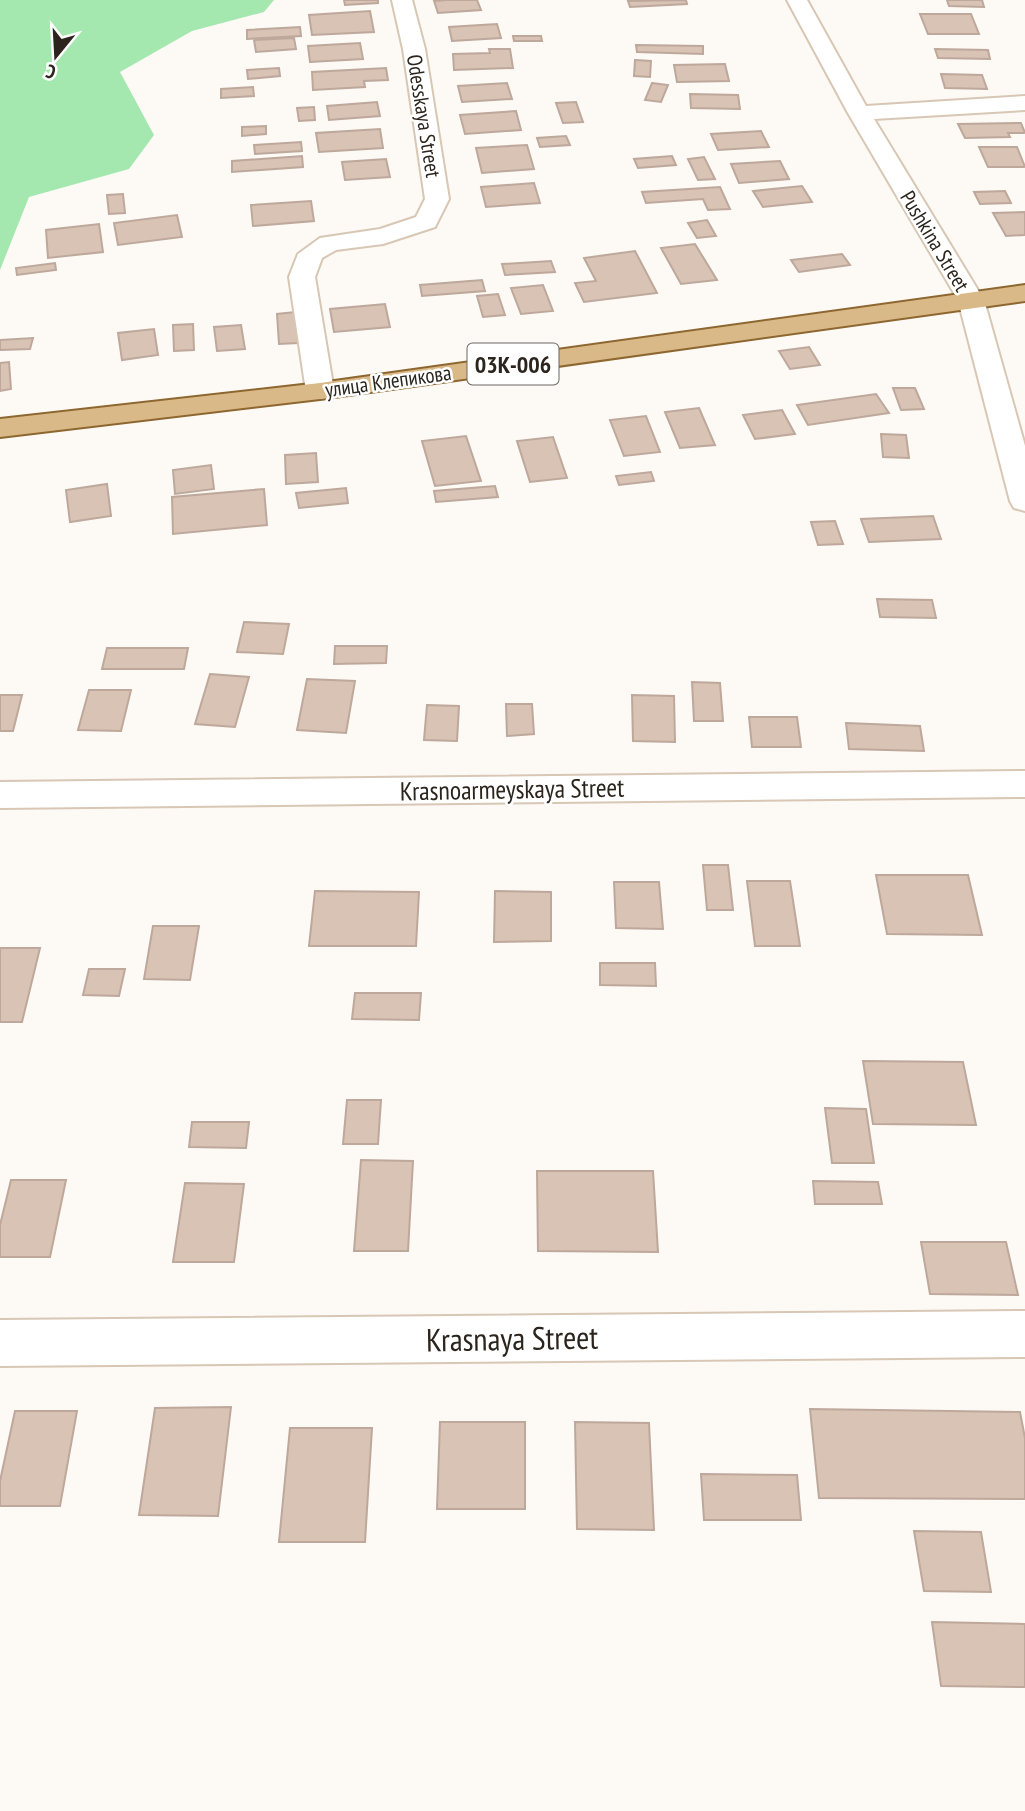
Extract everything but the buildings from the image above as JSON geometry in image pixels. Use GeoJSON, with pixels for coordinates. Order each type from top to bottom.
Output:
{"type":"FeatureCollection","features":[{"type":"Feature","properties":{"kind":"main road","name":"улица Клепикова"},"geometry":{"type":"LineString","coordinates":[[0,428],[320,391],[1025,293]]}},
{"type":"Feature","properties":{"kind":"street","name":"Odesskaya Street"},"geometry":{"type":"LineString","coordinates":[[320,391],[302,277],[311,254],[329,243],[383,236],[426,222],[437,199],[414,49],[402,0]]}},
{"type":"Feature","properties":{"kind":"street","name":"Pushkina Street"},"geometry":{"type":"LineString","coordinates":[[797,0],[859,113],[971,300],[1025,501]]}},
{"type":"Feature","properties":{"kind":"street"},"geometry":{"type":"LineString","coordinates":[[859,113],[1025,103]]}},
{"type":"Feature","properties":{"kind":"street","name":"Krasnoarmeyskaya Street"},"geometry":{"type":"LineString","coordinates":[[0,795],[1025,784]]}},
{"type":"Feature","properties":{"kind":"street","name":"Krasnaya Street"},"geometry":{"type":"LineString","coordinates":[[0,1343],[1025,1334]]}},
{"type":"Feature","properties":{"kind":"green space"},"geometry":{"type":"Polygon","coordinates":[[[0,0],[274,0],[264,12],[192,31],[120,72],[154,135],[129,169],[29,197],[0,270],[0,0]]]}}]}
